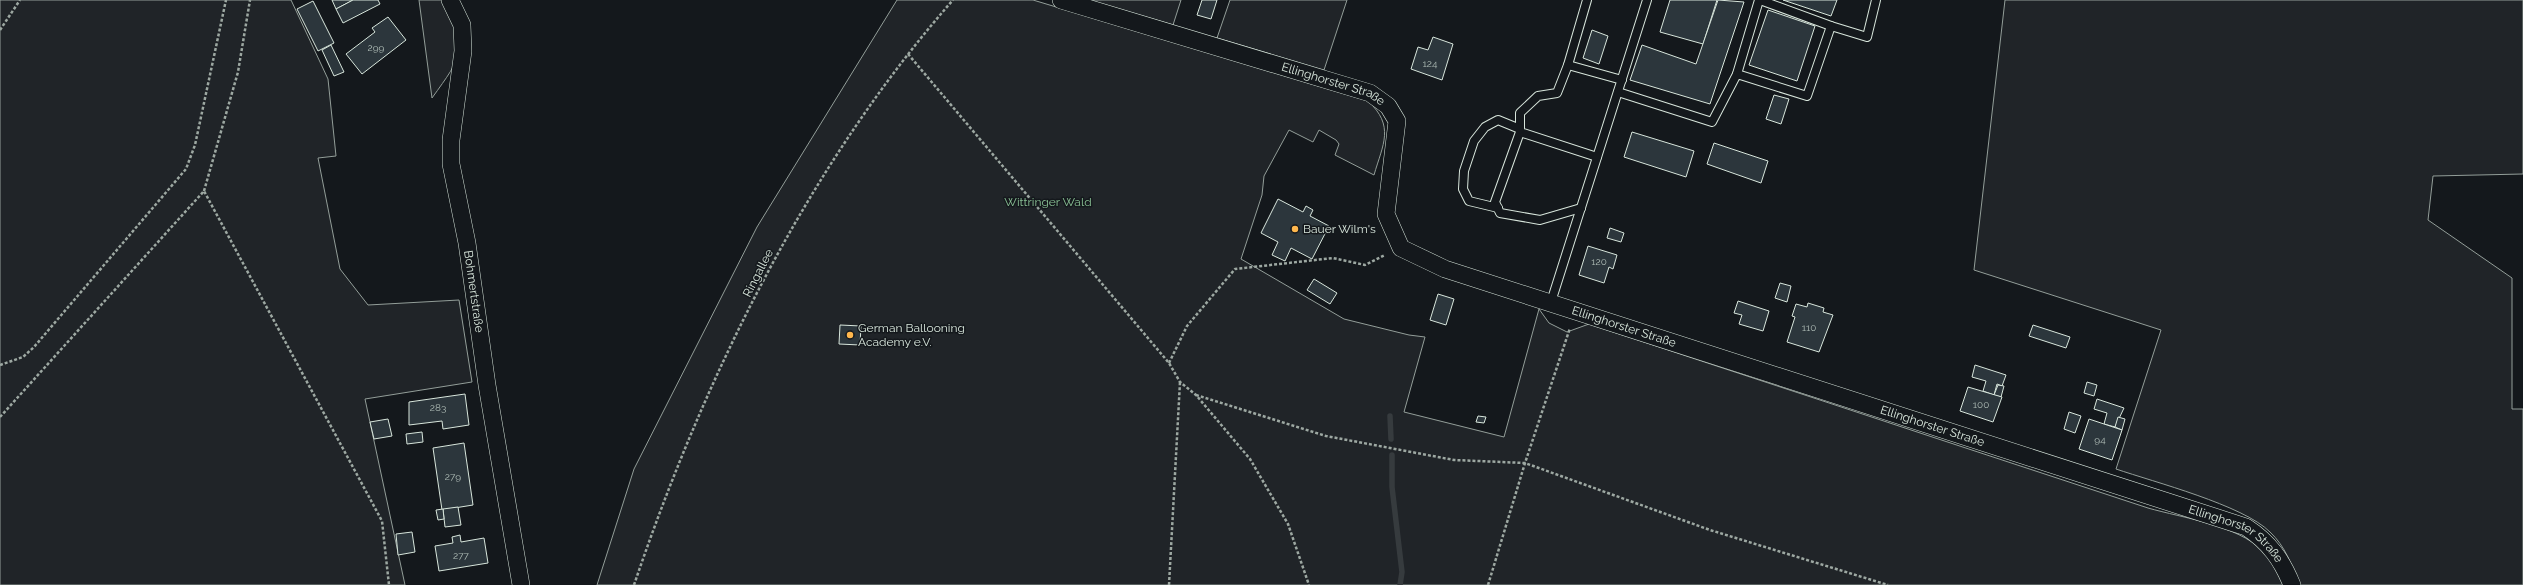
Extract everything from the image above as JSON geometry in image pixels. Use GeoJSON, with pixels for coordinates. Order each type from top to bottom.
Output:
{"type":"FeatureCollection","features":[{"type":"Feature","properties":{"kind":"street","name":"Bohmertstraße"},"geometry":{"type":"LineString","coordinates":[[450,0],[462,25],[462,51],[451,140],[451,164],[466,243],[487,385],[521,585]]}},
{"type":"Feature","properties":{"kind":"street","name":"Ellinghorster Straße"},"geometry":{"type":"LineString","coordinates":[[1061,0],[1363,91],[1388,106],[1396,121],[1386,214],[1401,248],[1445,269],[2246,527],[2261,537],[2273,550],[2285,567],[2292,585]]}},
{"type":"Feature","properties":{"kind":"lane"},"geometry":{"type":"LineString","coordinates":[[1581,208],[1540,220],[1500,213],[1495,202],[1520,131],[1520,113],[1538,96],[1557,92],[1568,65],[1587,0]]}},
{"type":"Feature","properties":{"kind":"lane"},"geometry":{"type":"LineString","coordinates":[[1551,302],[1647,0]]}},
{"type":"Feature","properties":{"kind":"lane"},"geometry":{"type":"LineString","coordinates":[[1618,92],[1712,122],[1737,74],[1760,0],[1831,26],[1867,37],[1876,0]]}},
{"type":"Feature","properties":{"kind":"lane"},"geometry":{"type":"LineString","coordinates":[[1737,74],[1808,96],[1831,26]]}},
{"type":"Feature","properties":{"kind":"lane"},"geometry":{"type":"LineString","coordinates":[[1568,65],[1622,80]]}},
{"type":"Feature","properties":{"kind":"lane"},"geometry":{"type":"LineString","coordinates":[[1498,208],[1469,201],[1463,189],[1464,171],[1474,141],[1485,127],[1498,120],[1520,131],[1597,158]]}},
{"type":"Feature","properties":{"kind":"path"},"geometry":{"type":"LineString","coordinates":[[0,30],[20,0]]}},
{"type":"Feature","properties":{"kind":"path"},"geometry":{"type":"LineString","coordinates":[[0,365],[23,358],[34,347],[186,169],[195,145],[226,0]]}},
{"type":"Feature","properties":{"kind":"path"},"geometry":{"type":"LineString","coordinates":[[0,417],[204,191],[238,72],[250,0]]}},
{"type":"Feature","properties":{"kind":"path","name":"Ringallee"},"geometry":{"type":"LineString","coordinates":[[634,585],[679,462],[729,352],[783,245],[862,116],[908,54],[953,0]]}},
{"type":"Feature","properties":{"kind":"path"},"geometry":{"type":"LineString","coordinates":[[908,54],[1169,363],[1180,382],[1196,395],[1250,459],[1288,524],[1309,585]]}},
{"type":"Feature","properties":{"kind":"path"},"geometry":{"type":"LineString","coordinates":[[204,191],[382,521],[390,585]]}},
{"type":"Feature","properties":{"kind":"path"},"geometry":{"type":"LineString","coordinates":[[1169,363],[1187,326],[1235,269],[1333,258],[1365,265],[1401,248]]}},
{"type":"Feature","properties":{"kind":"path"},"geometry":{"type":"LineString","coordinates":[[1488,585],[1525,463],[1576,310]]}},
{"type":"Feature","properties":{"kind":"path"},"geometry":{"type":"LineString","coordinates":[[1169,585],[1180,382]]}},
{"type":"Feature","properties":{"kind":"path"},"geometry":{"type":"LineString","coordinates":[[1196,395],[1326,436],[1454,460],[1525,463],[1710,530],[1888,585]]}},
{"type":"Feature","properties":{"kind":"green space"},"geometry":{"type":"Polygon","coordinates":[[[0,0],[291,0],[328,79],[336,156],[318,158],[340,269],[368,305],[459,300],[472,382],[365,399],[405,585],[0,585],[0,0]]]}},
{"type":"Feature","properties":{"kind":"green space"},"geometry":{"type":"Polygon","coordinates":[[[419,0],[446,0],[453,17],[459,42],[459,52],[456,61],[432,98],[419,0]]]}},
{"type":"Feature","properties":{"kind":"green space","name":"Wittringer Wald"},"geometry":{"type":"Polygon","coordinates":[[[897,0],[1033,0],[1368,101],[1382,119],[1384,127],[1383,145],[1374,175],[1335,155],[1339,144],[1336,140],[1319,130],[1313,142],[1289,130],[1264,176],[1262,195],[1241,259],[1344,319],[1409,335],[1425,337],[1404,412],[1504,437],[1539,309],[1549,323],[1567,332],[1589,324],[2148,508],[2193,519],[2224,529],[2252,542],[2263,551],[2272,563],[2283,585],[597,585],[634,469],[757,227],[897,0]]]}},
{"type":"Feature","properties":{"kind":"green space"},"geometry":{"type":"Polygon","coordinates":[[[1088,0],[1181,0],[1173,25],[1088,0]]]}},
{"type":"Feature","properties":{"kind":"green space"},"geometry":{"type":"Polygon","coordinates":[[[1230,0],[1347,0],[1324,70],[1217,38],[1230,0]]]}},
{"type":"Feature","properties":{"kind":"green space"},"geometry":{"type":"Polygon","coordinates":[[[2005,0],[2523,0],[2523,174],[2433,176],[2428,220],[2512,278],[2512,409],[2523,409],[2523,585],[2298,585],[2294,571],[2284,550],[2270,532],[2257,522],[2240,513],[2197,495],[2116,469],[2161,330],[1974,270],[2005,0]]]}},
{"type":"Feature","properties":{"kind":"building"},"geometry":{"type":"Polygon","coordinates":[[[332,0],[353,0],[336,9],[332,0]]]}},
{"type":"Feature","properties":{"kind":"building"},"geometry":{"type":"Polygon","coordinates":[[[353,0],[378,0],[380,4],[343,23],[336,9],[353,0]]]}},
{"type":"Feature","properties":{"kind":"building"},"geometry":{"type":"Polygon","coordinates":[[[1202,0],[1217,0],[1211,19],[1197,15],[1202,0]]]}},
{"type":"Feature","properties":{"kind":"building"},"geometry":{"type":"Polygon","coordinates":[[[1670,0],[1717,0],[1703,44],[1660,32],[1670,0]]]}},
{"type":"Feature","properties":{"kind":"building"},"geometry":{"type":"Polygon","coordinates":[[[1718,0],[1744,2],[1710,104],[1630,80],[1642,45],[1696,64],[1718,0]]]}},
{"type":"Feature","properties":{"kind":"building"},"geometry":{"type":"Polygon","coordinates":[[[1783,0],[1837,0],[1831,16],[1783,0]]]}},
{"type":"Feature","properties":{"kind":"building"},"geometry":{"type":"Polygon","coordinates":[[[313,1],[334,43],[318,51],[297,9],[313,1]]]}},
{"type":"Feature","properties":{"kind":"building"},"geometry":{"type":"Polygon","coordinates":[[[1768,10],[1815,26],[1797,81],[1749,65],[1768,10]]]}},
{"type":"Feature","properties":{"kind":"building"},"geometry":{"type":"Polygon","coordinates":[[[388,17],[406,40],[362,74],[346,54],[375,32],[372,28],[388,17]]]}},
{"type":"Feature","properties":{"kind":"building"},"geometry":{"type":"Polygon","coordinates":[[[1592,30],[1608,36],[1599,64],[1583,58],[1592,30]]]}},
{"type":"Feature","properties":{"kind":"building"},"geometry":{"type":"Polygon","coordinates":[[[1433,37],[1453,44],[1442,80],[1411,69],[1418,47],[1428,50],[1433,37]]]}},
{"type":"Feature","properties":{"kind":"building"},"geometry":{"type":"Polygon","coordinates":[[[331,45],[344,72],[334,76],[322,50],[331,45]]]}},
{"type":"Feature","properties":{"kind":"building"},"geometry":{"type":"Polygon","coordinates":[[[1774,95],[1789,99],[1781,124],[1766,119],[1774,95]]]}},
{"type":"Feature","properties":{"kind":"building"},"geometry":{"type":"Polygon","coordinates":[[[1632,132],[1694,151],[1686,177],[1624,157],[1632,132]]]}},
{"type":"Feature","properties":{"kind":"building"},"geometry":{"type":"Polygon","coordinates":[[[1714,143],[1768,161],[1761,183],[1707,164],[1714,143]]]}},
{"type":"Feature","properties":{"kind":"building","name":"Bauer Wilm's"},"geometry":{"type":"Polygon","coordinates":[[[1278,199],[1303,212],[1306,206],[1313,210],[1310,216],[1329,226],[1312,259],[1291,248],[1285,261],[1272,255],[1278,242],[1261,233],[1278,199]]]}},
{"type":"Feature","properties":{"kind":"building"},"geometry":{"type":"Polygon","coordinates":[[[1610,228],[1624,233],[1621,242],[1607,238],[1610,228]]]}},
{"type":"Feature","properties":{"kind":"building"},"geometry":{"type":"Polygon","coordinates":[[[1588,246],[1617,255],[1613,269],[1609,267],[1604,283],[1579,275],[1588,246]]]}},
{"type":"Feature","properties":{"kind":"building"},"geometry":{"type":"Polygon","coordinates":[[[1314,279],[1337,293],[1330,304],[1307,290],[1314,279]]]}},
{"type":"Feature","properties":{"kind":"building"},"geometry":{"type":"Polygon","coordinates":[[[1780,283],[1791,286],[1787,302],[1775,298],[1780,283]]]}},
{"type":"Feature","properties":{"kind":"building"},"geometry":{"type":"Polygon","coordinates":[[[1438,294],[1454,299],[1446,325],[1430,320],[1438,294]]]}},
{"type":"Feature","properties":{"kind":"building"},"geometry":{"type":"Polygon","coordinates":[[[1738,301],[1769,311],[1763,331],[1739,324],[1742,315],[1734,313],[1738,301]]]}},
{"type":"Feature","properties":{"kind":"building"},"geometry":{"type":"Polygon","coordinates":[[[1808,303],[1824,308],[1823,312],[1833,315],[1819,352],[1787,342],[1795,317],[1792,316],[1796,304],[1807,307],[1808,303]]]}},
{"type":"Feature","properties":{"kind":"building","name":"German Ballooning Academy e.V."},"geometry":{"type":"Polygon","coordinates":[[[840,325],[861,326],[860,345],[839,344],[840,325]]]}},
{"type":"Feature","properties":{"kind":"building"},"geometry":{"type":"Polygon","coordinates":[[[2033,325],[2070,337],[2066,348],[2029,336],[2033,325]]]}},
{"type":"Feature","properties":{"kind":"building"},"geometry":{"type":"Polygon","coordinates":[[[1975,365],[2006,375],[2002,386],[1997,384],[1994,395],[1983,391],[1986,381],[1972,377],[1975,365]]]}},
{"type":"Feature","properties":{"kind":"building"},"geometry":{"type":"Polygon","coordinates":[[[2087,382],[2097,385],[2094,396],[2084,393],[2087,382]]]}},
{"type":"Feature","properties":{"kind":"building"},"geometry":{"type":"Polygon","coordinates":[[[1998,385],[2004,386],[2001,397],[1994,395],[1998,385]]]}},
{"type":"Feature","properties":{"kind":"building"},"geometry":{"type":"Polygon","coordinates":[[[1968,387],[2002,397],[1993,422],[1960,411],[1968,387]]]}},
{"type":"Feature","properties":{"kind":"building"},"geometry":{"type":"Polygon","coordinates":[[[465,394],[469,425],[443,429],[442,421],[409,425],[409,402],[465,394]]]}},
{"type":"Feature","properties":{"kind":"building"},"geometry":{"type":"Polygon","coordinates":[[[2097,399],[2124,408],[2115,427],[2104,424],[2107,413],[2094,409],[2097,399]]]}},
{"type":"Feature","properties":{"kind":"building"},"geometry":{"type":"Polygon","coordinates":[[[2069,412],[2081,416],[2075,433],[2064,429],[2069,412]]]}},
{"type":"Feature","properties":{"kind":"building"},"geometry":{"type":"Polygon","coordinates":[[[1478,416],[1486,417],[1484,423],[1476,422],[1478,416]]]}},
{"type":"Feature","properties":{"kind":"building"},"geometry":{"type":"Polygon","coordinates":[[[2118,417],[2125,419],[2122,430],[2115,427],[2118,417]]]}},
{"type":"Feature","properties":{"kind":"building"},"geometry":{"type":"Polygon","coordinates":[[[388,419],[392,436],[374,439],[370,422],[388,419]]]}},
{"type":"Feature","properties":{"kind":"building"},"geometry":{"type":"Polygon","coordinates":[[[2089,419],[2122,430],[2112,460],[2079,449],[2089,419]]]}},
{"type":"Feature","properties":{"kind":"building"},"geometry":{"type":"Polygon","coordinates":[[[422,432],[423,442],[407,444],[406,434],[422,432]]]}},
{"type":"Feature","properties":{"kind":"building"},"geometry":{"type":"Polygon","coordinates":[[[464,443],[473,505],[442,510],[433,448],[464,443]]]}},
{"type":"Feature","properties":{"kind":"building"},"geometry":{"type":"Polygon","coordinates":[[[458,507],[461,525],[445,527],[443,509],[458,507]]]}},
{"type":"Feature","properties":{"kind":"building"},"geometry":{"type":"Polygon","coordinates":[[[443,509],[444,519],[438,520],[436,510],[443,509]]]}},
{"type":"Feature","properties":{"kind":"building"},"geometry":{"type":"Polygon","coordinates":[[[412,532],[415,552],[398,555],[396,534],[412,532]]]}},
{"type":"Feature","properties":{"kind":"building"},"geometry":{"type":"Polygon","coordinates":[[[460,535],[461,542],[484,538],[488,563],[439,571],[435,546],[453,543],[452,537],[460,535]]]}},
{"type":"Feature","properties":{"kind":"waterway"},"geometry":{"type":"LineString","coordinates":[[1390,416],[1391,439]]}},
{"type":"Feature","properties":{"kind":"waterway"},"geometry":{"type":"LineString","coordinates":[[1392,455],[1392,487],[1402,572],[1400,585]]}},
{"type":"Feature","properties":{"kind":"place","name":"Bauer Wilm's"},"geometry":{"type":"Point","coordinates":[1295,229]}},
{"type":"Feature","properties":{"kind":"place","name":"German Ballooning Academy e.V."},"geometry":{"type":"Point","coordinates":[850,335]}}]}
